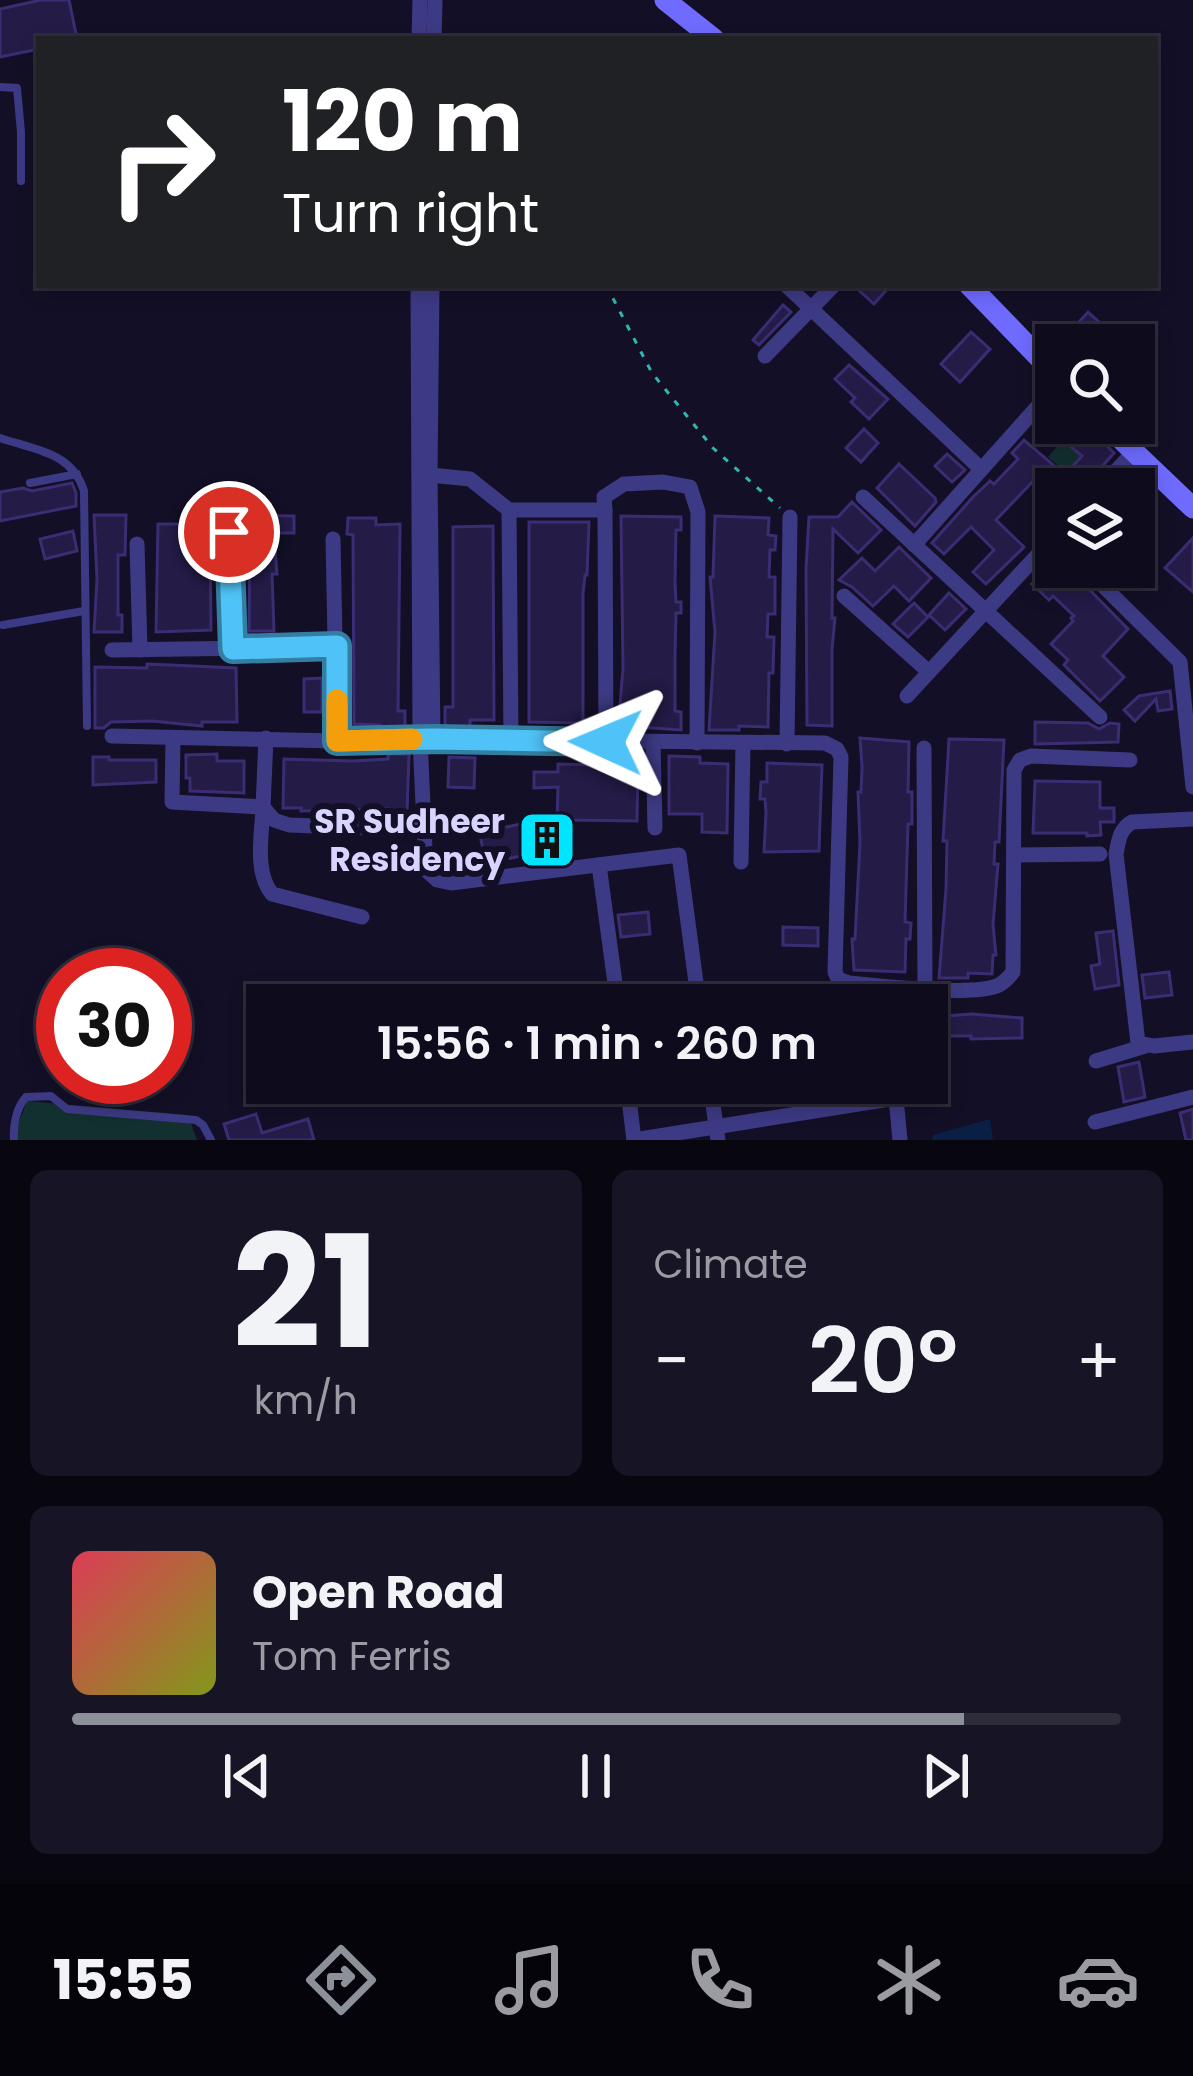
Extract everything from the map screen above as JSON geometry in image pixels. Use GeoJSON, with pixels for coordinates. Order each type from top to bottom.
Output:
{"type":"FeatureCollection","features":[{"type":"Feature","properties":{"kind":"street"},"geometry":{"type":"LineString","coordinates":[[419,36],[420,0]]}},
{"type":"Feature","properties":{"kind":"street"},"geometry":{"type":"LineString","coordinates":[[434,36],[435,0]]}},
{"type":"Feature","properties":{"kind":"street"},"geometry":{"type":"LineString","coordinates":[[665,0],[710,36]]}},
{"type":"Feature","properties":{"kind":"street"},"geometry":{"type":"LineString","coordinates":[[418,288],[427,739]]}},
{"type":"Feature","properties":{"kind":"street"},"geometry":{"type":"LineString","coordinates":[[432,288],[425,870],[451,883],[679,855],[696,984]]}},
{"type":"Feature","properties":{"kind":"street"},"geometry":{"type":"LineString","coordinates":[[789,288],[981,469]]}},
{"type":"Feature","properties":{"kind":"street"},"geometry":{"type":"LineString","coordinates":[[765,356],[831,288]]}},
{"type":"Feature","properties":{"kind":"street"},"geometry":{"type":"LineString","coordinates":[[972,288],[1035,353]]}},
{"type":"Feature","properties":{"kind":"street"},"geometry":{"type":"LineString","coordinates":[[914,544],[1035,409]]}},
{"type":"Feature","properties":{"kind":"street"},"geometry":{"type":"LineString","coordinates":[[1126,444],[1193,508]]}},
{"type":"Feature","properties":{"kind":"street"},"geometry":{"type":"LineString","coordinates":[[1119,468],[1134,452]]}},
{"type":"Feature","properties":{"kind":"street"},"geometry":{"type":"LineString","coordinates":[[430,476],[470,479],[509,510],[605,510]]}},
{"type":"Feature","properties":{"kind":"street"},"geometry":{"type":"LineString","coordinates":[[606,742],[604,497],[623,484],[663,482],[690,487],[698,512],[698,743]]}},
{"type":"Feature","properties":{"kind":"street"},"geometry":{"type":"LineString","coordinates":[[863,497],[1100,716]]}},
{"type":"Feature","properties":{"kind":"street"},"geometry":{"type":"LineString","coordinates":[[509,510],[511,740]]}},
{"type":"Feature","properties":{"kind":"street"},"geometry":{"type":"LineString","coordinates":[[787,744],[790,517]]}},
{"type":"Feature","properties":{"kind":"street"},"geometry":{"type":"LineString","coordinates":[[229,532],[233,649]]}},
{"type":"Feature","properties":{"kind":"street"},"geometry":{"type":"LineString","coordinates":[[333,539],[337,741]]}},
{"type":"Feature","properties":{"kind":"street"},"geometry":{"type":"LineString","coordinates":[[137,544],[140,650]]}},
{"type":"Feature","properties":{"kind":"street"},"geometry":{"type":"LineString","coordinates":[[907,696],[1035,558]]}},
{"type":"Feature","properties":{"kind":"street"},"geometry":{"type":"LineString","coordinates":[[1105,588],[1180,662],[1193,787]]}},
{"type":"Feature","properties":{"kind":"street"},"geometry":{"type":"LineString","coordinates":[[844,596],[929,672]]}},
{"type":"Feature","properties":{"kind":"street"},"geometry":{"type":"LineString","coordinates":[[112,650],[337,646]]}},
{"type":"Feature","properties":{"kind":"street"},"geometry":{"type":"LineString","coordinates":[[112,736],[825,743],[841,757],[835,972],[838,979],[860,984]]}},
{"type":"Feature","properties":{"kind":"street"},"geometry":{"type":"LineString","coordinates":[[173,737],[172,802],[263,807],[274,820],[289,825],[423,830]]}},
{"type":"Feature","properties":{"kind":"street"},"geometry":{"type":"LineString","coordinates":[[266,738],[263,884],[272,894],[362,917]]}},
{"type":"Feature","properties":{"kind":"street"},"geometry":{"type":"LineString","coordinates":[[653,742],[655,828]]}},
{"type":"Feature","properties":{"kind":"street"},"geometry":{"type":"LineString","coordinates":[[741,862],[742,744]]}},
{"type":"Feature","properties":{"kind":"street"},"geometry":{"type":"LineString","coordinates":[[924,748],[925,984]]}},
{"type":"Feature","properties":{"kind":"street"},"geometry":{"type":"LineString","coordinates":[[948,989],[992,988],[1013,972],[1014,770],[1020,760],[1031,756],[1130,760]]}},
{"type":"Feature","properties":{"kind":"street"},"geometry":{"type":"LineString","coordinates":[[1145,1046],[1138,1043],[1136,1034],[1116,854],[1120,833],[1132,822],[1193,819]]}},
{"type":"Feature","properties":{"kind":"street"},"geometry":{"type":"LineString","coordinates":[[1016,855],[1100,854]]}},
{"type":"Feature","properties":{"kind":"street"},"geometry":{"type":"LineString","coordinates":[[599,866],[615,984]]}},
{"type":"Feature","properties":{"kind":"street"},"geometry":{"type":"LineString","coordinates":[[1096,1061],[1145,1046],[1193,1042]]}},
{"type":"Feature","properties":{"kind":"street"},"geometry":{"type":"LineString","coordinates":[[1095,1122],[1193,1097]]}},
{"type":"Feature","properties":{"kind":"street"},"geometry":{"type":"LineString","coordinates":[[630,1104],[634,1140],[717,1133],[896,1098],[900,1140]]}},
{"type":"Feature","properties":{"kind":"lane"},"geometry":{"type":"LineString","coordinates":[[0,87],[17,88],[22,181]]}},
{"type":"Feature","properties":{"kind":"lane"},"geometry":{"type":"LineString","coordinates":[[0,439],[64,459],[79,474],[84,491],[87,726]]}},
{"type":"Feature","properties":{"kind":"lane"},"geometry":{"type":"LineString","coordinates":[[30,483],[79,474]]}},
{"type":"Feature","properties":{"kind":"lane"},"geometry":{"type":"LineString","coordinates":[[3,625],[84,611]]}},
{"type":"Feature","properties":{"kind":"lane"},"geometry":{"type":"LineString","coordinates":[[14,1140],[21,1102],[26,1097],[51,1096],[67,1109],[196,1120],[211,1140]]}},
{"type":"Feature","properties":{"kind":"path"},"geometry":{"type":"LineString","coordinates":[[608,288],[652,373],[712,448],[790,517]]}},
{"type":"Feature","properties":{"kind":"green space"},"geometry":{"type":"Polygon","coordinates":[[[1059,444],[1068,444],[1082,456],[1071,468],[1061,468],[1048,457],[1059,444]]]}},
{"type":"Feature","properties":{"kind":"green space"},"geometry":{"type":"Polygon","coordinates":[[[27,1101],[188,1115],[197,1140],[16,1140],[27,1101]]]}},
{"type":"Feature","properties":{"kind":"water"},"geometry":{"type":"Polygon","coordinates":[[[990,1119],[993,1140],[932,1140],[933,1135],[990,1119]]]}},
{"type":"Feature","properties":{"kind":"building"},"geometry":{"type":"Polygon","coordinates":[[[41,0],[69,0],[76,36],[36,36],[36,50],[0,57],[0,9],[41,0]]]}},
{"type":"Feature","properties":{"kind":"building"},"geometry":{"type":"Polygon","coordinates":[[[856,288],[888,288],[874,304],[856,288]]]}},
{"type":"Feature","properties":{"kind":"building"},"geometry":{"type":"Polygon","coordinates":[[[783,305],[791,312],[759,345],[753,340],[783,305]]]}},
{"type":"Feature","properties":{"kind":"building"},"geometry":{"type":"Polygon","coordinates":[[[1088,312],[1101,324],[1077,324],[1088,312]]]}},
{"type":"Feature","properties":{"kind":"building"},"geometry":{"type":"Polygon","coordinates":[[[971,332],[990,349],[960,382],[941,364],[971,332]]]}},
{"type":"Feature","properties":{"kind":"building"},"geometry":{"type":"Polygon","coordinates":[[[849,365],[888,399],[869,419],[835,379],[849,365]]]}},
{"type":"Feature","properties":{"kind":"building"},"geometry":{"type":"Polygon","coordinates":[[[864,429],[878,443],[861,462],[846,448],[864,429]]]}},
{"type":"Feature","properties":{"kind":"building"},"geometry":{"type":"Polygon","coordinates":[[[1024,440],[1057,468],[1035,468],[1035,479],[996,520],[1024,547],[986,584],[973,572],[994,550],[971,527],[944,554],[932,543],[973,497],[990,481],[994,484],[1018,459],[1012,453],[1024,440]]]}},
{"type":"Feature","properties":{"kind":"building"},"geometry":{"type":"Polygon","coordinates":[[[1068,444],[1105,444],[1114,453],[1101,468],[1071,468],[1082,456],[1068,444]]]}},
{"type":"Feature","properties":{"kind":"building"},"geometry":{"type":"Polygon","coordinates":[[[947,454],[965,470],[952,482],[935,466],[947,454]]]}},
{"type":"Feature","properties":{"kind":"building"},"geometry":{"type":"Polygon","coordinates":[[[899,464],[935,498],[915,526],[877,488],[899,464]]]}},
{"type":"Feature","properties":{"kind":"building"},"geometry":{"type":"Polygon","coordinates":[[[72,483],[76,506],[0,521],[0,492],[72,483]]]}},
{"type":"Feature","properties":{"kind":"building"},"geometry":{"type":"Polygon","coordinates":[[[852,502],[881,530],[858,553],[833,529],[832,726],[807,725],[809,517],[838,517],[852,502]]]}},
{"type":"Feature","properties":{"kind":"building"},"geometry":{"type":"Polygon","coordinates":[[[184,514],[217,514],[217,535],[210,535],[211,630],[156,632],[158,524],[185,524],[184,514]]]}},
{"type":"Feature","properties":{"kind":"building"},"geometry":{"type":"Polygon","coordinates":[[[94,515],[126,515],[125,555],[118,555],[122,632],[94,632],[94,515]]]}},
{"type":"Feature","properties":{"kind":"building"},"geometry":{"type":"Polygon","coordinates":[[[244,515],[294,516],[294,533],[274,537],[274,631],[249,631],[250,537],[245,537],[244,515]]]}},
{"type":"Feature","properties":{"kind":"building"},"geometry":{"type":"Polygon","coordinates":[[[621,516],[681,517],[681,530],[676,530],[676,602],[681,602],[681,613],[676,613],[675,711],[681,712],[681,730],[624,726],[624,705],[620,705],[621,516]]]}},
{"type":"Feature","properties":{"kind":"building"},"geometry":{"type":"Polygon","coordinates":[[[715,516],[769,518],[768,535],[776,536],[775,550],[770,550],[775,614],[768,614],[767,637],[774,637],[768,727],[709,730],[715,516]]]}},
{"type":"Feature","properties":{"kind":"building"},"geometry":{"type":"Polygon","coordinates":[[[348,518],[376,518],[376,525],[400,524],[398,711],[405,711],[405,728],[354,724],[353,535],[347,534],[348,518]]]}},
{"type":"Feature","properties":{"kind":"building"},"geometry":{"type":"Polygon","coordinates":[[[529,522],[589,522],[583,594],[583,723],[529,722],[529,522]]]}},
{"type":"Feature","properties":{"kind":"building"},"geometry":{"type":"Polygon","coordinates":[[[493,526],[494,720],[445,727],[445,707],[453,707],[453,527],[493,526]]]}},
{"type":"Feature","properties":{"kind":"building"},"geometry":{"type":"Polygon","coordinates":[[[73,531],[77,551],[45,559],[40,539],[73,531]]]}},
{"type":"Feature","properties":{"kind":"building"},"geometry":{"type":"Polygon","coordinates":[[[1193,538],[1193,592],[1165,568],[1193,538]]]}},
{"type":"Feature","properties":{"kind":"building"},"geometry":{"type":"Polygon","coordinates":[[[899,547],[931,578],[909,601],[894,586],[873,606],[839,580],[862,558],[875,571],[899,547]]]}},
{"type":"Feature","properties":{"kind":"building"},"geometry":{"type":"Polygon","coordinates":[[[1036,588],[1088,588],[1128,629],[1103,656],[1124,677],[1100,701],[1064,665],[1068,660],[1051,644],[1074,616],[1053,596],[1049,600],[1036,588]]]}},
{"type":"Feature","properties":{"kind":"building"},"geometry":{"type":"Polygon","coordinates":[[[949,593],[966,609],[945,630],[929,615],[949,593]]]}},
{"type":"Feature","properties":{"kind":"building"},"geometry":{"type":"Polygon","coordinates":[[[914,603],[928,617],[908,637],[893,624],[914,603]]]}},
{"type":"Feature","properties":{"kind":"building"},"geometry":{"type":"Polygon","coordinates":[[[147,664],[236,668],[237,722],[202,722],[202,726],[111,722],[95,728],[95,667],[147,668],[147,664]]]}},
{"type":"Feature","properties":{"kind":"building"},"geometry":{"type":"Polygon","coordinates":[[[322,678],[322,712],[304,712],[304,679],[322,678]]]}},
{"type":"Feature","properties":{"kind":"building"},"geometry":{"type":"Polygon","coordinates":[[[1170,691],[1172,709],[1158,711],[1156,699],[1135,721],[1124,710],[1139,696],[1170,691]]]}},
{"type":"Feature","properties":{"kind":"building"},"geometry":{"type":"Polygon","coordinates":[[[1035,722],[1088,723],[1099,729],[1119,724],[1118,742],[1035,744],[1035,722]]]}},
{"type":"Feature","properties":{"kind":"building"},"geometry":{"type":"Polygon","coordinates":[[[860,738],[909,742],[912,824],[908,824],[905,922],[911,923],[905,972],[854,970],[860,738]]]}},
{"type":"Feature","properties":{"kind":"building"},"geometry":{"type":"Polygon","coordinates":[[[949,739],[1004,740],[994,864],[998,864],[993,925],[996,955],[992,974],[968,973],[968,978],[939,978],[949,739]]]}},
{"type":"Feature","properties":{"kind":"building"},"geometry":{"type":"Polygon","coordinates":[[[217,754],[217,761],[244,761],[244,793],[190,791],[186,755],[217,754]]]}},
{"type":"Feature","properties":{"kind":"building"},"geometry":{"type":"Polygon","coordinates":[[[388,754],[409,754],[407,813],[283,808],[284,759],[353,761],[388,759],[388,754]]]}},
{"type":"Feature","properties":{"kind":"building"},"geometry":{"type":"Polygon","coordinates":[[[669,756],[728,764],[727,833],[702,832],[702,814],[669,814],[669,756]]]}},
{"type":"Feature","properties":{"kind":"building"},"geometry":{"type":"Polygon","coordinates":[[[93,757],[156,760],[156,782],[93,785],[93,757]]]}},
{"type":"Feature","properties":{"kind":"building"},"geometry":{"type":"Polygon","coordinates":[[[449,757],[475,758],[474,788],[448,787],[449,757]]]}},
{"type":"Feature","properties":{"kind":"building"},"geometry":{"type":"Polygon","coordinates":[[[767,763],[822,765],[819,851],[764,852],[765,799],[760,799],[761,782],[767,782],[767,763]]]}},
{"type":"Feature","properties":{"kind":"building"},"geometry":{"type":"Polygon","coordinates":[[[558,764],[638,766],[637,821],[569,820],[572,853],[486,863],[478,826],[506,821],[507,827],[529,822],[531,826],[557,820],[558,787],[534,788],[534,772],[558,772],[558,764]]]}},
{"type":"Feature","properties":{"kind":"building"},"geometry":{"type":"Polygon","coordinates":[[[1035,781],[1100,782],[1100,808],[1114,808],[1114,822],[1100,822],[1101,835],[1033,833],[1035,781]]]}},
{"type":"Feature","properties":{"kind":"building"},"geometry":{"type":"Polygon","coordinates":[[[387,848],[411,848],[411,862],[387,862],[387,848]]]}},
{"type":"Feature","properties":{"kind":"building"},"geometry":{"type":"Polygon","coordinates":[[[648,912],[650,934],[621,937],[618,915],[648,912]]]}},
{"type":"Feature","properties":{"kind":"building"},"geometry":{"type":"Polygon","coordinates":[[[783,927],[818,928],[818,946],[783,945],[783,927]]]}},
{"type":"Feature","properties":{"kind":"building"},"geometry":{"type":"Polygon","coordinates":[[[1113,931],[1119,985],[1095,989],[1091,966],[1100,964],[1096,933],[1113,931]]]}},
{"type":"Feature","properties":{"kind":"building"},"geometry":{"type":"Polygon","coordinates":[[[1169,972],[1172,995],[1145,998],[1142,975],[1169,972]]]}},
{"type":"Feature","properties":{"kind":"building"},"geometry":{"type":"Polygon","coordinates":[[[948,1016],[1022,1018],[1022,1038],[948,1036],[948,1016]]]}},
{"type":"Feature","properties":{"kind":"building"},"geometry":{"type":"Polygon","coordinates":[[[1139,1062],[1145,1097],[1124,1102],[1118,1067],[1139,1062]]]}},
{"type":"Feature","properties":{"kind":"building"},"geometry":{"type":"Polygon","coordinates":[[[1193,1109],[1193,1140],[1186,1140],[1180,1113],[1193,1109]]]}},
{"type":"Feature","properties":{"kind":"building"},"geometry":{"type":"Polygon","coordinates":[[[256,1114],[262,1133],[308,1119],[314,1140],[229,1140],[224,1124],[256,1114]]]}},
{"type":"Feature","properties":{"kind":"slow traffic"},"geometry":{"type":"LineString","coordinates":[[337,700],[337,741],[412,739]]}},
{"type":"Feature","properties":{"kind":"place","name":"SR Sudheer Residency"},"geometry":{"type":"Point","coordinates":[547,840]}},
{"type":"Feature","properties":{"kind":"route"},"geometry":{"type":"LineString","coordinates":[[229,532],[233,649],[337,646],[337,741],[606,742]]}}]}
